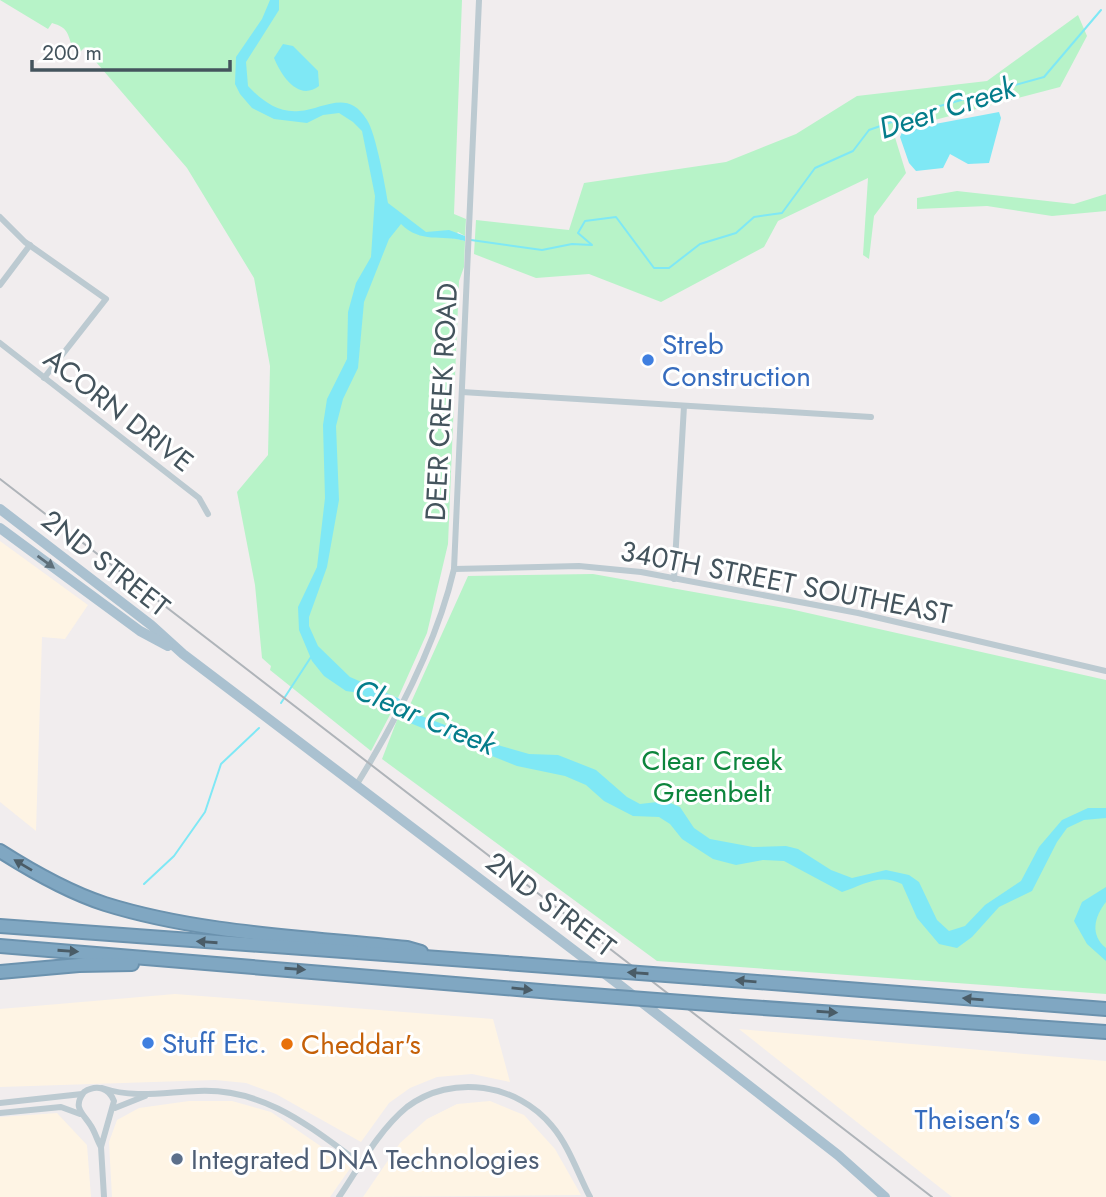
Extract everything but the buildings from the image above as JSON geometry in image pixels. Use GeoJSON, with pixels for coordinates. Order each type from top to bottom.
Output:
{"type":"FeatureCollection","features":[{"type":"Feature","properties":{"kind":"highway"},"geometry":{"type":"LineString","coordinates":[[0,851],[76,893],[118,908],[256,932],[407,948],[445,959]]}},
{"type":"Feature","properties":{"kind":"highway"},"geometry":{"type":"LineString","coordinates":[[0,926],[1106,1007]]}},
{"type":"Feature","properties":{"kind":"highway"},"geometry":{"type":"LineString","coordinates":[[0,946],[552,992],[1032,1026],[1106,1034]]}},
{"type":"Feature","properties":{"kind":"highway"},"geometry":{"type":"LineString","coordinates":[[0,972],[113,964],[246,965]]}},
{"type":"Feature","properties":{"kind":"main road","name":"2ND STREET"},"geometry":{"type":"LineString","coordinates":[[0,509],[151,625],[183,654],[357,784],[838,1155],[886,1197]]}},
{"type":"Feature","properties":{"kind":"main road","name":"2ND STREET"},"geometry":{"type":"LineString","coordinates":[[0,527],[140,631],[183,654]]}},
{"type":"Feature","properties":{"kind":"street","name":"DEER CREEK ROAD"},"geometry":{"type":"LineString","coordinates":[[357,784],[389,727],[435,628],[454,569],[470,253],[479,0]]}},
{"type":"Feature","properties":{"kind":"street"},"geometry":{"type":"LineString","coordinates":[[0,217],[30,245],[106,299],[44,378]]}},
{"type":"Feature","properties":{"kind":"street"},"geometry":{"type":"LineString","coordinates":[[0,285],[30,245]]}},
{"type":"Feature","properties":{"kind":"street","name":"ACORN DRIVE"},"geometry":{"type":"LineString","coordinates":[[0,343],[199,498],[208,514]]}},
{"type":"Feature","properties":{"kind":"street"},"geometry":{"type":"LineString","coordinates":[[462,392],[871,417]]}},
{"type":"Feature","properties":{"kind":"street"},"geometry":{"type":"LineString","coordinates":[[674,579],[684,406]]}},
{"type":"Feature","properties":{"kind":"street","name":"340TH STREET SOUTHEAST"},"geometry":{"type":"LineString","coordinates":[[454,569],[579,566],[674,579],[858,612],[1106,671]]}},
{"type":"Feature","properties":{"kind":"street"},"geometry":{"type":"LineString","coordinates":[[339,1197],[396,1117],[419,1100],[458,1087],[485,1087],[519,1099],[551,1124],[565,1145],[590,1197]]}},
{"type":"Feature","properties":{"kind":"street"},"geometry":{"type":"LineString","coordinates":[[0,1102],[82,1094],[91,1088],[146,1096],[208,1091],[252,1096],[293,1115],[361,1164]]}},
{"type":"Feature","properties":{"kind":"street"},"geometry":{"type":"LineString","coordinates":[[100,1147],[115,1108],[112,1096],[102,1088]]}},
{"type":"Feature","properties":{"kind":"street"},"geometry":{"type":"LineString","coordinates":[[81,1115],[78,1105],[82,1094]]}},
{"type":"Feature","properties":{"kind":"street"},"geometry":{"type":"LineString","coordinates":[[115,1108],[146,1096]]}},
{"type":"Feature","properties":{"kind":"street"},"geometry":{"type":"LineString","coordinates":[[0,1113],[61,1107],[81,1115],[90,1123],[100,1147],[104,1197]]}},
{"type":"Feature","properties":{"kind":"street"},"geometry":{"type":"LineString","coordinates":[[90,1123],[100,1124],[110,1119]]}},
{"type":"Feature","properties":{"kind":"shaded area"},"geometry":{"type":"Polygon","coordinates":[[[0,541],[88,605],[65,639],[42,637],[36,831],[0,802],[0,541]]]}},
{"type":"Feature","properties":{"kind":"shaded area"},"geometry":{"type":"Polygon","coordinates":[[[175,994],[493,1019],[510,1082],[472,1074],[437,1077],[410,1088],[389,1103],[361,1142],[276,1094],[246,1083],[215,1080],[0,1087],[0,1009],[175,994]]]}},
{"type":"Feature","properties":{"kind":"shaded area"},"geometry":{"type":"Polygon","coordinates":[[[739,1029],[1106,1061],[1106,1197],[952,1197],[739,1029]]]}},
{"type":"Feature","properties":{"kind":"shaded area"},"geometry":{"type":"Polygon","coordinates":[[[189,1101],[232,1101],[271,1112],[351,1167],[330,1197],[112,1197],[109,1142],[117,1120],[139,1108],[189,1101]]]}},
{"type":"Feature","properties":{"kind":"shaded area"},"geometry":{"type":"Polygon","coordinates":[[[490,1101],[524,1115],[555,1149],[581,1195],[363,1197],[400,1143],[427,1119],[457,1104],[490,1101]]]}},
{"type":"Feature","properties":{"kind":"shaded area"},"geometry":{"type":"Polygon","coordinates":[[[57,1113],[87,1145],[91,1197],[0,1197],[0,1117],[57,1113]]]}},
{"type":"Feature","properties":{"kind":"green space"},"geometry":{"type":"Polygon","coordinates":[[[0,0],[270,0],[270,7],[279,9],[279,0],[462,0],[454,214],[466,219],[465,236],[458,232],[453,238],[465,241],[464,267],[459,281],[448,544],[427,633],[398,698],[392,695],[386,707],[392,711],[371,751],[270,670],[271,666],[262,658],[255,585],[237,492],[268,455],[270,366],[254,278],[187,168],[84,48],[80,52],[72,46],[68,34],[61,27],[52,23],[48,29],[0,0]]]}},
{"type":"Feature","properties":{"kind":"green space"},"geometry":{"type":"Polygon","coordinates":[[[1078,15],[1087,36],[1060,87],[893,131],[906,173],[874,216],[869,259],[863,255],[868,178],[778,221],[764,247],[661,302],[589,274],[536,278],[474,254],[476,220],[569,230],[584,183],[726,162],[796,134],[857,96],[987,81],[1078,15]]]}},
{"type":"Feature","properties":{"kind":"green space"},"geometry":{"type":"Polygon","coordinates":[[[957,191],[1074,204],[1106,194],[1106,211],[1052,216],[987,206],[917,209],[917,198],[957,191]]]}},
{"type":"Feature","properties":{"kind":"green space","name":"Clear Creek Greenbelt"},"geometry":{"type":"Polygon","coordinates":[[[593,574],[790,609],[1106,680],[1106,994],[657,961],[382,759],[399,715],[404,718],[468,576],[593,574]]]}},
{"type":"Feature","properties":{"kind":"water"},"geometry":{"type":"Polygon","coordinates":[[[270,0],[279,0],[279,10],[246,62],[248,86],[265,101],[284,110],[308,110],[344,103],[360,110],[374,136],[388,203],[426,232],[449,230],[465,236],[465,241],[424,236],[401,224],[389,239],[364,302],[358,368],[343,399],[336,426],[339,500],[327,567],[309,617],[309,626],[318,646],[350,677],[398,698],[416,714],[501,746],[529,754],[558,755],[596,770],[627,797],[640,804],[666,801],[680,807],[694,828],[710,839],[753,847],[786,846],[798,849],[831,870],[852,878],[886,870],[909,875],[919,882],[937,920],[949,931],[965,926],[985,905],[1021,881],[1039,847],[1062,820],[1088,808],[1106,808],[1106,818],[1084,820],[1067,828],[1032,891],[999,907],[972,937],[957,948],[939,944],[917,918],[902,884],[879,880],[842,892],[784,861],[763,860],[736,865],[713,859],[682,839],[670,824],[659,817],[633,816],[604,801],[586,785],[565,776],[517,766],[410,723],[360,693],[346,691],[324,676],[312,661],[299,630],[298,607],[317,567],[325,498],[323,425],[327,399],[347,359],[348,312],[356,283],[371,257],[375,196],[362,131],[353,122],[339,113],[323,115],[307,123],[274,119],[252,108],[240,94],[235,84],[236,57],[262,19],[270,0]]]}},
{"type":"Feature","properties":{"kind":"water"},"geometry":{"type":"Polygon","coordinates":[[[283,44],[293,46],[318,71],[319,86],[304,91],[297,89],[286,79],[274,58],[283,44]]]}},
{"type":"Feature","properties":{"kind":"water"},"geometry":{"type":"Polygon","coordinates":[[[999,112],[1001,118],[989,163],[968,164],[950,154],[943,168],[916,171],[909,163],[900,137],[903,130],[999,112]]]}},
{"type":"Feature","properties":{"kind":"water"},"geometry":{"type":"Polygon","coordinates":[[[1106,887],[1106,902],[1097,920],[1096,932],[1106,948],[1106,961],[1087,944],[1074,921],[1082,902],[1106,887]]]}},
{"type":"Feature","properties":{"kind":"waterway","name":"Deer Creek"},"geometry":{"type":"LineString","coordinates":[[471,240],[542,250],[572,244],[592,245],[578,233],[585,221],[616,217],[654,268],[669,268],[700,244],[736,233],[754,217],[782,213],[815,168],[853,151],[869,130],[929,109],[1044,77],[1101,10]]}},
{"type":"Feature","properties":{"kind":"waterway"},"geometry":{"type":"LineString","coordinates":[[281,703],[311,657]]}},
{"type":"Feature","properties":{"kind":"waterway"},"geometry":{"type":"LineString","coordinates":[[144,884],[174,856],[205,812],[221,764],[259,728]]}},
{"type":"Feature","properties":{"kind":"railway"},"geometry":{"type":"LineString","coordinates":[[0,479],[932,1197]]}},
{"type":"Feature","properties":{"kind":"place","name":"Streb Construction"},"geometry":{"type":"Point","coordinates":[648,360]}},
{"type":"Feature","properties":{"kind":"place","name":"Stuff Etc."},"geometry":{"type":"Point","coordinates":[148,1043]}},
{"type":"Feature","properties":{"kind":"place","name":"Cheddar's"},"geometry":{"type":"Point","coordinates":[287,1044]}},
{"type":"Feature","properties":{"kind":"place","name":"Theisen's"},"geometry":{"type":"Point","coordinates":[1034,1119]}},
{"type":"Feature","properties":{"kind":"place","name":"Integrated DNA Technologies"},"geometry":{"type":"Point","coordinates":[177,1159]}},
{"type":"Feature","properties":{"kind":"water label","name":"Clear Creek"},"geometry":{"type":"Point","coordinates":[425,717]}}]}
